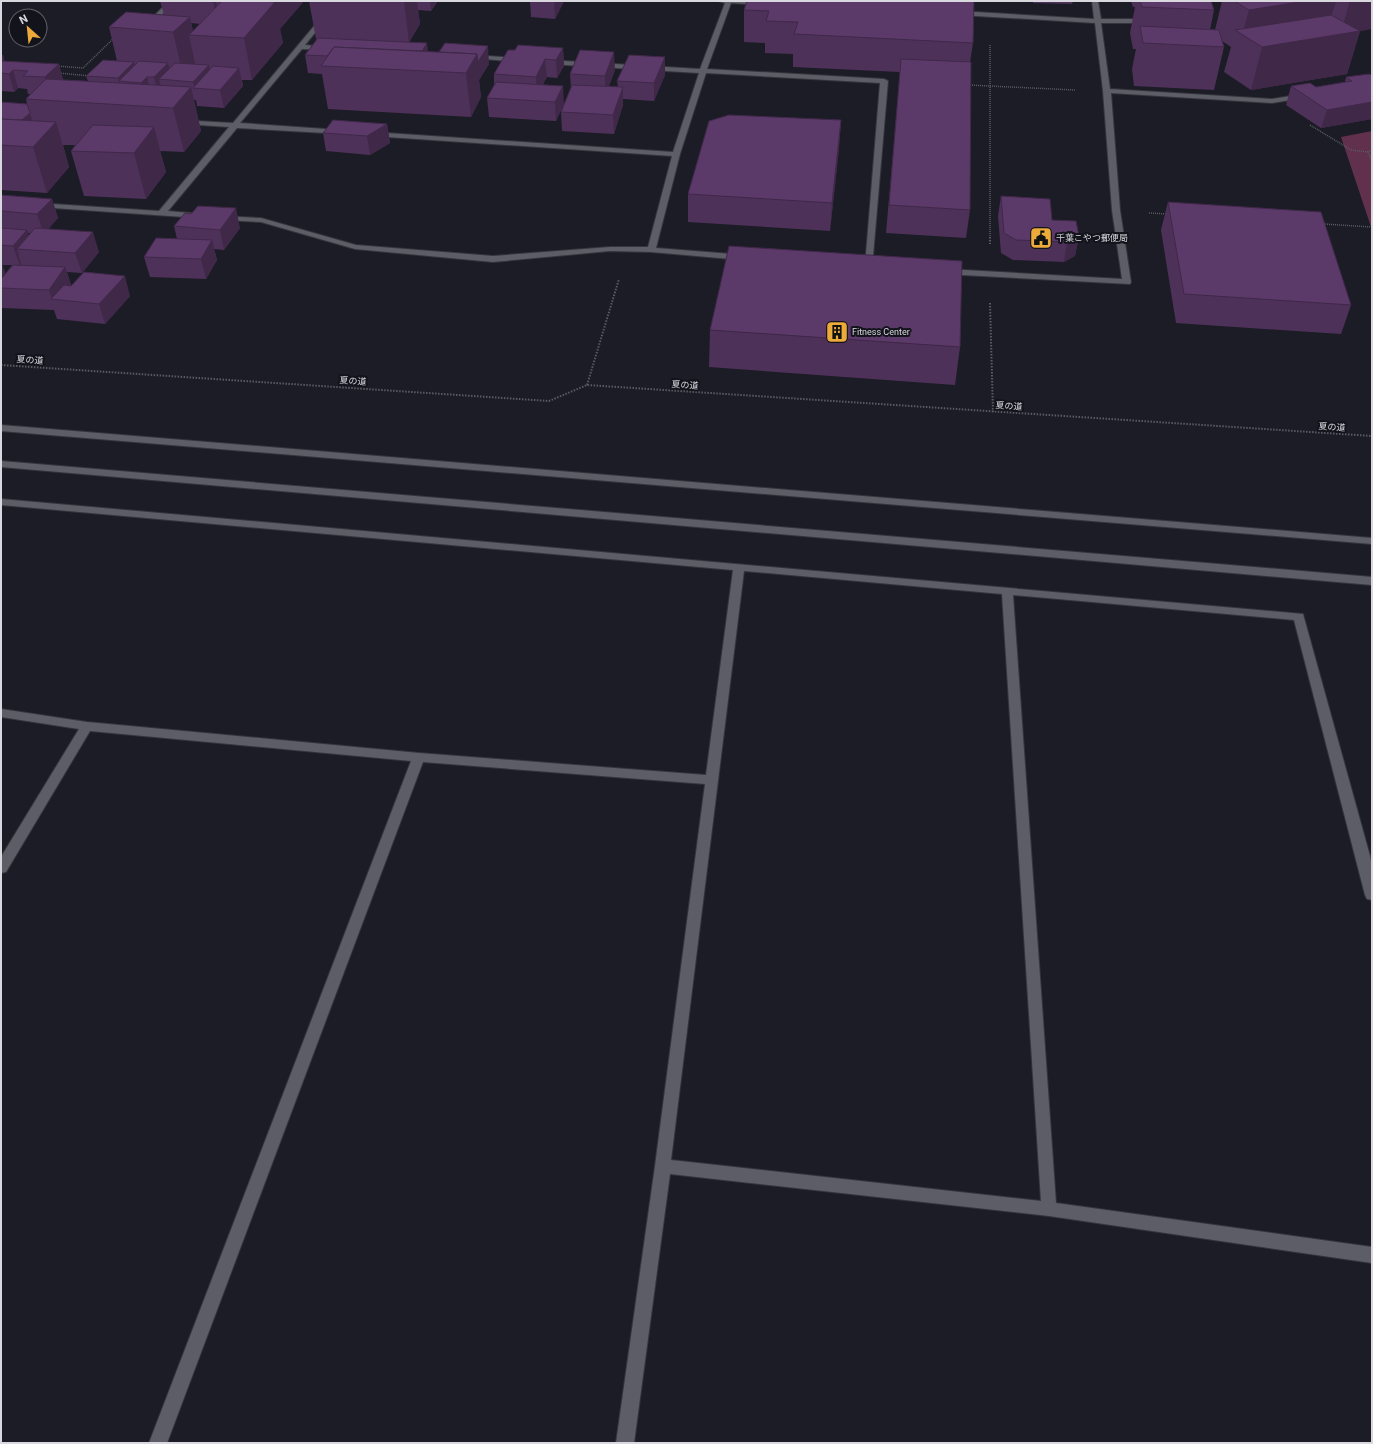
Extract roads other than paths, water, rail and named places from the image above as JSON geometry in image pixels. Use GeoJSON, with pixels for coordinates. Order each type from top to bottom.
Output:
{"type":"FeatureCollection","features":[{"type":"Feature","properties":{"kind":"street"},"geometry":{"type":"LineString","coordinates":[[140,33],[173,1]]}},
{"type":"Feature","properties":{"kind":"street"},"geometry":{"type":"LineString","coordinates":[[162,213],[233,126],[301,48],[338,1]]}},
{"type":"Feature","properties":{"kind":"street"},"geometry":{"type":"LineString","coordinates":[[721,1],[768,3]]}},
{"type":"Feature","properties":{"kind":"street"},"geometry":{"type":"LineString","coordinates":[[651,250],[676,154],[703,70],[728,1]]}},
{"type":"Feature","properties":{"kind":"street"},"geometry":{"type":"LineString","coordinates":[[937,271],[990,276],[1127,282],[1116,210],[1107,91],[1095,1]]}},
{"type":"Feature","properties":{"kind":"street"},"geometry":{"type":"LineString","coordinates":[[951,13],[1097,21],[1152,22]]}},
{"type":"Feature","properties":{"kind":"street"},"geometry":{"type":"LineString","coordinates":[[301,48],[333,49]]}},
{"type":"Feature","properties":{"kind":"street"},"geometry":{"type":"LineString","coordinates":[[467,57],[522,60]]}},
{"type":"Feature","properties":{"kind":"street"},"geometry":{"type":"LineString","coordinates":[[538,61],[884,81],[869,266]]}},
{"type":"Feature","properties":{"kind":"street"},"geometry":{"type":"LineString","coordinates":[[1107,91],[1272,101],[1310,95]]}},
{"type":"Feature","properties":{"kind":"street"},"geometry":{"type":"LineString","coordinates":[[178,122],[676,154]]}},
{"type":"Feature","properties":{"kind":"street"},"geometry":{"type":"LineString","coordinates":[[32,205],[261,220],[355,247],[486,258],[610,249],[651,250],[752,257]]}},
{"type":"Feature","properties":{"kind":"street"},"geometry":{"type":"LineString","coordinates":[[1,428],[1372,541]]}},
{"type":"Feature","properties":{"kind":"street"},"geometry":{"type":"LineString","coordinates":[[1,464],[1372,581]]}},
{"type":"Feature","properties":{"kind":"street"},"geometry":{"type":"LineString","coordinates":[[1,502],[1299,617],[1363,856],[1372,895]]}},
{"type":"Feature","properties":{"kind":"street"},"geometry":{"type":"LineString","coordinates":[[624,1443],[663,1166],[740,567]]}},
{"type":"Feature","properties":{"kind":"street"},"geometry":{"type":"LineString","coordinates":[[1007,591],[1049,1208]]}},
{"type":"Feature","properties":{"kind":"street"},"geometry":{"type":"LineString","coordinates":[[1,713],[87,726],[419,758],[713,780]]}},
{"type":"Feature","properties":{"kind":"street"},"geometry":{"type":"LineString","coordinates":[[1,868],[87,726]]}},
{"type":"Feature","properties":{"kind":"street"},"geometry":{"type":"LineString","coordinates":[[158,1443],[419,758]]}},
{"type":"Feature","properties":{"kind":"street"},"geometry":{"type":"LineString","coordinates":[[663,1166],[1049,1208],[1372,1255]]}},
{"type":"Feature","properties":{"kind":"place","name":"千葉こやつ郵便局"},"geometry":{"type":"Point","coordinates":[1041,238]}},
{"type":"Feature","properties":{"kind":"place","name":"Fitness Center"},"geometry":{"type":"Point","coordinates":[837,332]}}]}
